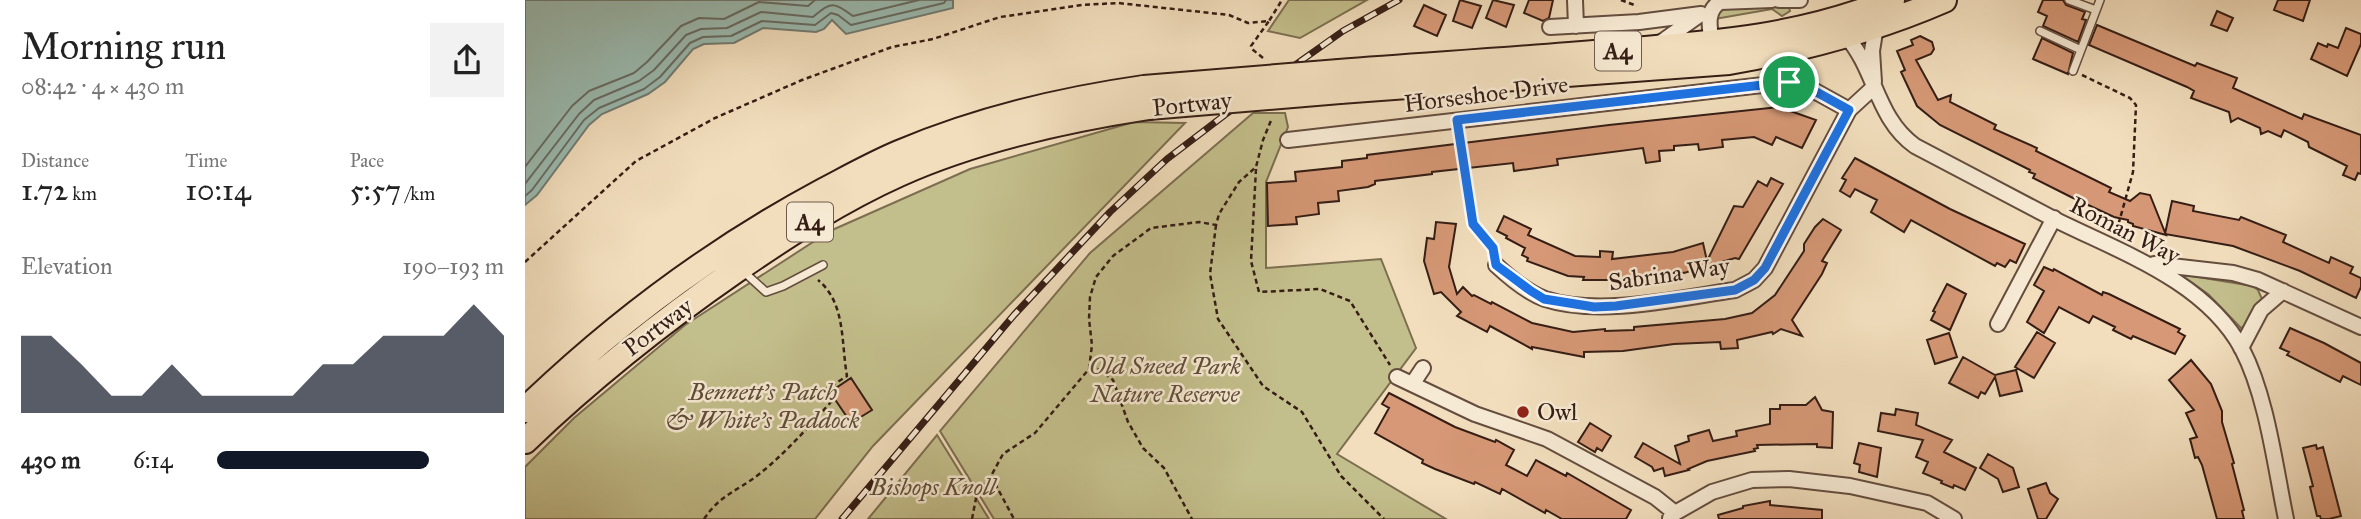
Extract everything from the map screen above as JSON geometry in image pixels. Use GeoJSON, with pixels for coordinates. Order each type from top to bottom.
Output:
{"type":"FeatureCollection","features":[{"type":"Feature","properties":{"kind":"highway","name":"Portway"},"geometry":{"type":"LineString","coordinates":[[525,410],[566,370],[625,320],[699,265],[782,213],[897,154],[1002,117],[1080,97],[1146,98],[1340,82],[1712,44],[1797,31],[1856,15],[1892,0]]}},
{"type":"Feature","properties":{"kind":"highway","name":"Portway"},"geometry":{"type":"LineString","coordinates":[[1340,82],[1729,62],[1778,54],[1846,36],[1944,0]]}},
{"type":"Feature","properties":{"kind":"highway","name":"Portway"},"geometry":{"type":"LineString","coordinates":[[525,441],[604,368],[662,323],[757,255],[857,195],[900,173],[1005,137],[1146,98]]}},
{"type":"Feature","properties":{"kind":"street"},"geometry":{"type":"LineString","coordinates":[[1575,0],[1576,26]]}},
{"type":"Feature","properties":{"kind":"street"},"geometry":{"type":"LineString","coordinates":[[1650,49],[1720,2],[1772,0]]}},
{"type":"Feature","properties":{"kind":"street"},"geometry":{"type":"LineString","coordinates":[[1779,0],[1800,0]]}},
{"type":"Feature","properties":{"kind":"street"},"geometry":{"type":"LineString","coordinates":[[1712,44],[1709,21],[1714,6]]}},
{"type":"Feature","properties":{"kind":"street"},"geometry":{"type":"LineString","coordinates":[[1551,27],[1671,19],[1701,14]]}},
{"type":"Feature","properties":{"kind":"street","name":"Roman Way"},"geometry":{"type":"LineString","coordinates":[[1874,87],[1872,51],[1876,26]]}},
{"type":"Feature","properties":{"kind":"street","name":"Roman Way"},"geometry":{"type":"LineString","coordinates":[[1846,36],[1856,47],[1889,121],[1908,141],[2148,264],[2187,289],[2218,317],[2241,348],[2259,393],[2286,519]]}},
{"type":"Feature","properties":{"kind":"street","name":"Horseshoe Drive"},"geometry":{"type":"LineString","coordinates":[[1288,140],[1789,82],[1802,84],[1849,110]]}},
{"type":"Feature","properties":{"kind":"street","name":"Sabrina Way"},"geometry":{"type":"LineString","coordinates":[[1496,265],[1544,299],[1594,307],[1735,290],[1747,286],[1765,268],[1849,110],[1874,87]]}},
{"type":"Feature","properties":{"kind":"street"},"geometry":{"type":"LineString","coordinates":[[1998,324],[2054,218]]}},
{"type":"Feature","properties":{"kind":"street"},"geometry":{"type":"LineString","coordinates":[[2148,264],[2233,274],[2258,280],[2361,327]]}},
{"type":"Feature","properties":{"kind":"street"},"geometry":{"type":"LineString","coordinates":[[2241,348],[2261,310],[2283,291]]}},
{"type":"Feature","properties":{"kind":"street"},"geometry":{"type":"LineString","coordinates":[[1413,383],[1423,368]]}},
{"type":"Feature","properties":{"kind":"street"},"geometry":{"type":"LineString","coordinates":[[1397,377],[1475,414],[1548,439],[1655,497],[1672,516],[1712,492],[1752,480],[1789,478],[1850,486],[1927,503],[1954,519]]}},
{"type":"Feature","properties":{"kind":"lane"},"geometry":{"type":"LineString","coordinates":[[2069,0],[2096,10]]}},
{"type":"Feature","properties":{"kind":"lane"},"geometry":{"type":"LineString","coordinates":[[2073,71],[2100,0]]}},
{"type":"Feature","properties":{"kind":"lane"},"geometry":{"type":"LineString","coordinates":[[2041,32],[2081,50]]}},
{"type":"Feature","properties":{"kind":"lane"},"geometry":{"type":"LineString","coordinates":[[740,268],[767,292],[823,265]]}},
{"type":"Feature","properties":{"kind":"path"},"geometry":{"type":"LineString","coordinates":[[1269,62],[1251,46],[1282,0]]}},
{"type":"Feature","properties":{"kind":"path"},"geometry":{"type":"LineString","coordinates":[[525,262],[636,161],[715,118],[802,80],[892,47],[933,39],[1000,17],[1082,5],[1118,3],[1229,15],[1248,23],[1269,21]]}},
{"type":"Feature","properties":{"kind":"path"},"geometry":{"type":"LineString","coordinates":[[2073,71],[2130,98],[2136,105],[2133,172],[2112,247]]}},
{"type":"Feature","properties":{"kind":"path"},"geometry":{"type":"LineString","coordinates":[[1276,109],[1257,167],[1251,261],[1259,292],[1320,289],[1350,301],[1397,377]]}},
{"type":"Feature","properties":{"kind":"path"},"geometry":{"type":"LineString","coordinates":[[1457,120],[1473,224],[1493,248],[1496,265]]}},
{"type":"Feature","properties":{"kind":"path"},"geometry":{"type":"LineString","coordinates":[[1269,127],[1277,127]]}},
{"type":"Feature","properties":{"kind":"path"},"geometry":{"type":"LineString","coordinates":[[1257,167],[1239,182],[1219,214],[1216,225],[1210,274],[1217,319],[1263,386],[1303,412],[1341,476],[1384,519]]}},
{"type":"Feature","properties":{"kind":"path"},"geometry":{"type":"LineString","coordinates":[[972,519],[971,513],[977,493],[991,476],[1003,454],[1035,433],[1089,369],[1092,345],[1090,297],[1096,277],[1113,256],[1151,228],[1199,222],[1216,225]]}},
{"type":"Feature","properties":{"kind":"path"},"geometry":{"type":"LineString","coordinates":[[703,519],[715,502],[756,476],[788,450],[832,401],[825,390],[847,376],[837,305],[820,280],[804,274]]}},
{"type":"Feature","properties":{"kind":"path"},"geometry":{"type":"LineString","coordinates":[[1089,369],[1098,369],[1113,380],[1128,422],[1143,447],[1164,468],[1192,519]]}},
{"type":"Feature","properties":{"kind":"path"},"geometry":{"type":"LineString","coordinates":[[991,476],[1014,519]]}},
{"type":"Feature","properties":{"kind":"green space"},"geometry":{"type":"Polygon","coordinates":[[[1289,0],[1367,0],[1300,38],[1268,31],[1289,0]]]}},
{"type":"Feature","properties":{"kind":"green space"},"geometry":{"type":"Polygon","coordinates":[[[1732,5],[1789,8],[1790,11],[1782,16],[1772,9],[1715,19],[1720,9],[1732,5]]]}},
{"type":"Feature","properties":{"kind":"green space","name":"Old Sneed Park Nature Reserve"},"geometry":{"type":"Polygon","coordinates":[[[1253,113],[1285,113],[1288,127],[1266,182],[1266,268],[1381,259],[1416,348],[1337,454],[1446,519],[994,519],[940,431],[1090,253],[1253,113]]]}},
{"type":"Feature","properties":{"kind":"green space","name":"Bennett's Patch & White's Paddock"},"geometry":{"type":"Polygon","coordinates":[[[1134,122],[1185,123],[873,446],[815,519],[525,519],[525,467],[574,418],[685,325],[830,231],[970,169],[1134,122]]]}},
{"type":"Feature","properties":{"kind":"green space"},"geometry":{"type":"Polygon","coordinates":[[[2185,275],[2253,286],[2262,299],[2241,328],[2208,294],[2184,277],[2185,275]]]}},
{"type":"Feature","properties":{"kind":"green space","name":"Bishops Knoll"},"geometry":{"type":"Polygon","coordinates":[[[937,435],[989,519],[868,519],[937,435]]]}},
{"type":"Feature","properties":{"kind":"water"},"geometry":{"type":"Polygon","coordinates":[[[525,0],[953,0],[953,8],[846,34],[832,20],[824,29],[816,32],[763,28],[734,43],[704,44],[693,49],[665,82],[648,94],[602,114],[589,125],[537,195],[525,205],[525,0]]]}},
{"type":"Feature","properties":{"kind":"building"},"geometry":{"type":"Polygon","coordinates":[[[1460,0],[1481,6],[1472,28],[1453,21],[1460,0]]]}},
{"type":"Feature","properties":{"kind":"building"},"geometry":{"type":"Polygon","coordinates":[[[1493,0],[1514,5],[1506,27],[1486,18],[1493,0]]]}},
{"type":"Feature","properties":{"kind":"building"},"geometry":{"type":"Polygon","coordinates":[[[1529,0],[1553,0],[1549,18],[1543,21],[1524,13],[1529,0]]]}},
{"type":"Feature","properties":{"kind":"building"},"geometry":{"type":"Polygon","coordinates":[[[2043,0],[2063,0],[2066,5],[2085,12],[2082,19],[2086,20],[2078,42],[2043,26],[2047,16],[2038,12],[2043,0]]]}},
{"type":"Feature","properties":{"kind":"building"},"geometry":{"type":"Polygon","coordinates":[[[2278,0],[2310,0],[2303,21],[2274,10],[2278,0]]]}},
{"type":"Feature","properties":{"kind":"building"},"geometry":{"type":"Polygon","coordinates":[[[1424,5],[1446,15],[1437,36],[1414,26],[1424,5]]]}},
{"type":"Feature","properties":{"kind":"building"},"geometry":{"type":"Polygon","coordinates":[[[2217,11],[2233,18],[2227,31],[2211,25],[2217,11]]]}},
{"type":"Feature","properties":{"kind":"building"},"geometry":{"type":"Polygon","coordinates":[[[2097,25],[2195,66],[2197,63],[2237,78],[2233,88],[2302,119],[2304,114],[2361,135],[2361,174],[2358,173],[2355,180],[2343,175],[2347,166],[2309,147],[2308,142],[2284,130],[2281,137],[2268,131],[2261,134],[2260,128],[2238,118],[2231,122],[2229,112],[2191,98],[2194,91],[2187,87],[2089,45],[2097,25]]]}},
{"type":"Feature","properties":{"kind":"building"},"geometry":{"type":"Polygon","coordinates":[[[2346,28],[2361,34],[2361,44],[2347,76],[2311,59],[2318,43],[2338,48],[2346,28]]]}},
{"type":"Feature","properties":{"kind":"building"},"geometry":{"type":"Polygon","coordinates":[[[1920,36],[1932,42],[1934,49],[1931,54],[1916,60],[1938,100],[1951,95],[1950,102],[1996,125],[1994,129],[2037,148],[2036,151],[2111,188],[2109,192],[2130,201],[2140,193],[2150,195],[2166,235],[2133,226],[2128,220],[2114,217],[2071,197],[2033,178],[2035,174],[2029,172],[2030,170],[1940,125],[1917,106],[1901,72],[1905,70],[1897,51],[1913,45],[1911,40],[1920,36]]]}},
{"type":"Feature","properties":{"kind":"building"},"geometry":{"type":"Polygon","coordinates":[[[2042,38],[2073,53],[2068,74],[2033,59],[2042,38]]]}},
{"type":"Feature","properties":{"kind":"building"},"geometry":{"type":"Polygon","coordinates":[[[1779,107],[1816,120],[1802,148],[1776,137],[1772,145],[1754,137],[1722,140],[1723,147],[1699,150],[1698,144],[1674,146],[1674,150],[1659,151],[1660,161],[1646,163],[1643,148],[1557,159],[1558,165],[1514,171],[1513,163],[1432,172],[1375,181],[1375,184],[1368,187],[1338,191],[1339,201],[1318,203],[1319,214],[1296,217],[1297,224],[1268,226],[1267,183],[1296,181],[1295,172],[1342,167],[1342,161],[1367,158],[1367,155],[1779,107]]]}},
{"type":"Feature","properties":{"kind":"building"},"geometry":{"type":"Polygon","coordinates":[[[1855,158],[1950,209],[2025,244],[2016,263],[2010,260],[2005,267],[1997,263],[1995,266],[1911,220],[1904,232],[1871,212],[1877,200],[1855,189],[1850,197],[1840,191],[1846,180],[1842,178],[1855,158]]]}},
{"type":"Feature","properties":{"kind":"building"},"geometry":{"type":"Polygon","coordinates":[[[1771,178],[1783,184],[1739,259],[1684,273],[1678,271],[1627,280],[1583,280],[1584,277],[1568,276],[1527,261],[1528,258],[1522,255],[1525,248],[1497,231],[1504,216],[1531,229],[1528,235],[1575,256],[1600,257],[1600,251],[1613,252],[1612,259],[1673,252],[1703,243],[1707,261],[1734,206],[1743,207],[1758,181],[1767,186],[1771,178]]]}},
{"type":"Feature","properties":{"kind":"building"},"geometry":{"type":"Polygon","coordinates":[[[2172,201],[2194,206],[2193,211],[2239,220],[2241,217],[2286,235],[2283,242],[2329,263],[2331,257],[2353,267],[2350,273],[2361,278],[2361,287],[2356,298],[2300,271],[2233,246],[2165,234],[2172,201]]]}},
{"type":"Feature","properties":{"kind":"building"},"geometry":{"type":"Polygon","coordinates":[[[1823,219],[1841,230],[1822,261],[1827,263],[1822,274],[1792,320],[1802,336],[1781,329],[1773,334],[1772,332],[1737,340],[1738,348],[1721,349],[1720,342],[1674,344],[1623,351],[1584,352],[1584,357],[1532,349],[1490,326],[1487,332],[1457,316],[1461,312],[1441,292],[1434,294],[1424,261],[1427,238],[1434,239],[1436,222],[1456,224],[1449,267],[1457,294],[1463,287],[1472,296],[1491,304],[1492,302],[1532,323],[1573,332],[1634,330],[1634,327],[1725,319],[1752,313],[1775,295],[1804,251],[1804,244],[1823,219]]]}},
{"type":"Feature","properties":{"kind":"building"},"geometry":{"type":"Polygon","coordinates":[[[2044,267],[2053,271],[2054,269],[2102,295],[2103,292],[2109,294],[2180,329],[2178,332],[2185,336],[2175,354],[2133,336],[2131,339],[2093,316],[2089,323],[2059,307],[2044,333],[2027,322],[2044,291],[2034,285],[2044,267]]]}},
{"type":"Feature","properties":{"kind":"building"},"geometry":{"type":"Polygon","coordinates":[[[1947,284],[1966,294],[1950,330],[1931,320],[1947,284]]]}},
{"type":"Feature","properties":{"kind":"building"},"geometry":{"type":"Polygon","coordinates":[[[2290,328],[2361,363],[2361,385],[2343,376],[2340,382],[2287,355],[2289,352],[2280,348],[2290,328]]]}},
{"type":"Feature","properties":{"kind":"building"},"geometry":{"type":"Polygon","coordinates":[[[2037,332],[2055,343],[2034,378],[2015,367],[2037,332]]]}},
{"type":"Feature","properties":{"kind":"building"},"geometry":{"type":"Polygon","coordinates":[[[1949,333],[1957,357],[1935,364],[1927,340],[1949,333]]]}},
{"type":"Feature","properties":{"kind":"building"},"geometry":{"type":"Polygon","coordinates":[[[1963,357],[1995,375],[2016,370],[2022,391],[2000,396],[1995,377],[1985,394],[1981,392],[1978,398],[1949,383],[1963,357]]]}},
{"type":"Feature","properties":{"kind":"building"},"geometry":{"type":"Polygon","coordinates":[[[2191,360],[2211,384],[2222,411],[2222,422],[2234,463],[2232,464],[2244,519],[2217,519],[2202,465],[2198,457],[2195,458],[2190,439],[2197,437],[2186,413],[2194,410],[2169,380],[2191,360]]]}},
{"type":"Feature","properties":{"kind":"building"},"geometry":{"type":"Polygon","coordinates":[[[851,378],[872,410],[851,423],[830,392],[851,378]]]}},
{"type":"Feature","properties":{"kind":"building"},"geometry":{"type":"Polygon","coordinates":[[[1389,393],[1455,427],[1495,442],[1496,440],[1514,450],[1506,465],[1527,476],[1536,460],[1566,476],[1567,473],[1631,510],[1626,519],[1562,519],[1546,510],[1545,513],[1502,489],[1500,494],[1422,463],[1423,460],[1375,433],[1389,408],[1382,404],[1389,393]]]}},
{"type":"Feature","properties":{"kind":"building"},"geometry":{"type":"Polygon","coordinates":[[[1815,397],[1822,410],[1833,412],[1832,448],[1817,447],[1817,444],[1757,445],[1755,451],[1707,461],[1689,470],[1665,476],[1663,468],[1654,471],[1635,457],[1643,443],[1680,464],[1675,446],[1689,441],[1688,436],[1709,430],[1713,441],[1737,436],[1736,431],[1770,424],[1770,409],[1780,409],[1780,405],[1806,405],[1815,397]]]}},
{"type":"Feature","properties":{"kind":"building"},"geometry":{"type":"Polygon","coordinates":[[[1896,409],[1918,413],[1916,425],[1952,440],[1944,452],[1976,468],[1965,490],[1954,485],[1953,488],[1923,473],[1928,462],[1916,457],[1923,440],[1878,431],[1881,413],[1895,415],[1896,409]]]}},
{"type":"Feature","properties":{"kind":"building"},"geometry":{"type":"Polygon","coordinates":[[[1590,423],[1611,436],[1602,451],[1597,448],[1595,452],[1578,442],[1590,423]]]}},
{"type":"Feature","properties":{"kind":"building"},"geometry":{"type":"Polygon","coordinates":[[[1859,443],[1881,448],[1877,477],[1859,472],[1860,465],[1854,463],[1859,443]]]}},
{"type":"Feature","properties":{"kind":"building"},"geometry":{"type":"Polygon","coordinates":[[[2316,445],[2317,449],[2323,447],[2341,516],[2321,519],[2317,516],[2310,487],[2313,486],[2303,448],[2316,445]]]}},
{"type":"Feature","properties":{"kind":"building"},"geometry":{"type":"Polygon","coordinates":[[[1988,454],[2013,468],[2019,487],[2003,492],[1998,479],[1980,468],[1988,454]]]}},
{"type":"Feature","properties":{"kind":"building"},"geometry":{"type":"Polygon","coordinates":[[[2046,483],[2050,493],[2058,499],[2046,519],[2038,519],[2028,489],[2046,483]]]}},
{"type":"Feature","properties":{"kind":"building"},"geometry":{"type":"Polygon","coordinates":[[[1770,501],[1770,505],[1822,510],[1822,519],[1719,519],[1718,515],[1743,506],[1770,501]]]}},
{"type":"Feature","properties":{"kind":"railway"},"geometry":{"type":"LineString","coordinates":[[842,519],[1014,315],[1110,212],[1167,159],[1226,114],[1343,31],[1399,0]]}},
{"type":"Feature","properties":{"kind":"place","name":"Owl"},"geometry":{"type":"Point","coordinates":[1523,412]}},
{"type":"Feature","properties":{"kind":"route"},"geometry":{"type":"LineString","coordinates":[[1789,82],[1802,84],[1849,110],[1765,268],[1747,286],[1735,290],[1616,306],[1594,307],[1544,299],[1496,265],[1493,248],[1473,224],[1457,120],[1789,82]]}}]}
